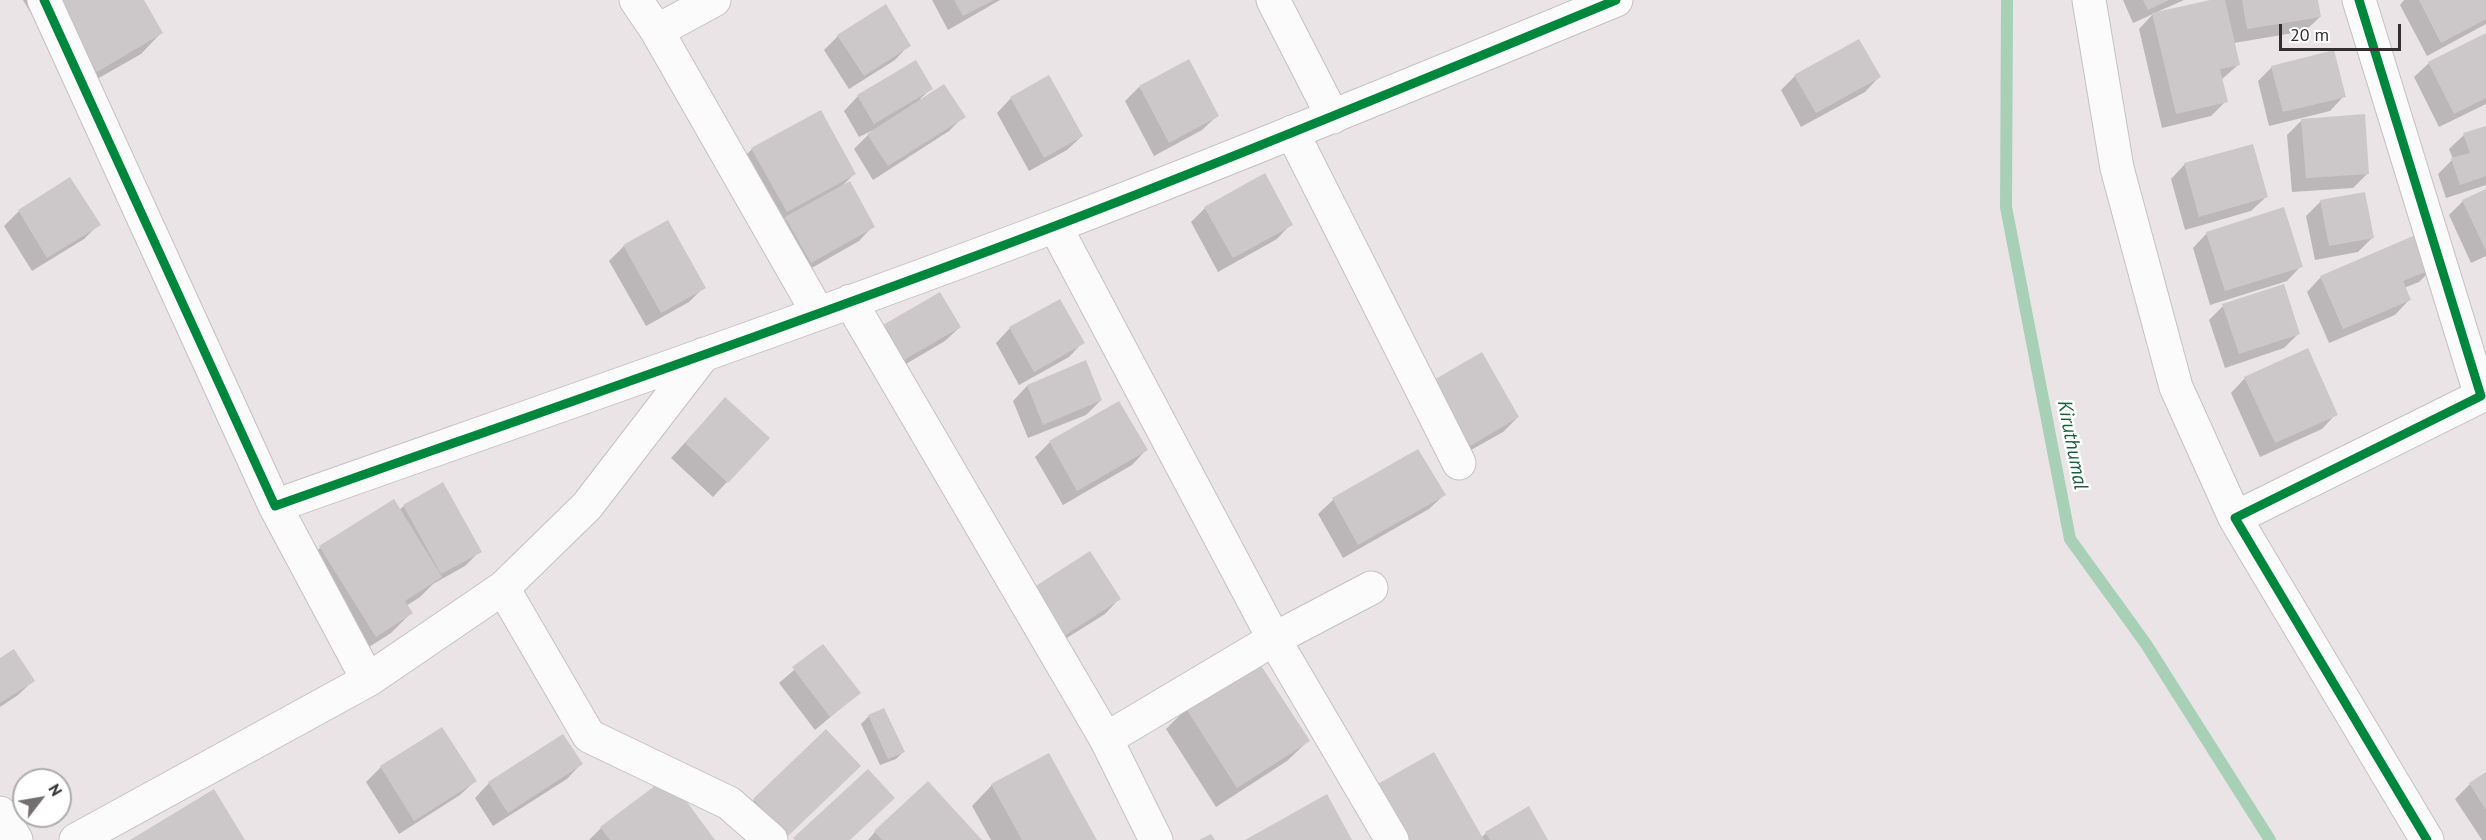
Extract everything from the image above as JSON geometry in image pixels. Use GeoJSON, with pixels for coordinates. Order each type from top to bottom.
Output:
{"type":"FeatureCollection","features":[{"type":"Feature","properties":{"kind":"street"},"geometry":{"type":"LineString","coordinates":[[44,0],[275,506],[368,680]]}},
{"type":"Feature","properties":{"kind":"street"},"geometry":{"type":"LineString","coordinates":[[636,0],[657,31],[818,313]]}},
{"type":"Feature","properties":{"kind":"street"},"geometry":{"type":"LineString","coordinates":[[657,31],[714,0]]}},
{"type":"Feature","properties":{"kind":"street"},"geometry":{"type":"LineString","coordinates":[[1273,0],[1333,117]]}},
{"type":"Feature","properties":{"kind":"street"},"geometry":{"type":"LineString","coordinates":[[275,506],[704,354],[1055,226],[1333,117],[1616,0]]}},
{"type":"Feature","properties":{"kind":"street"},"geometry":{"type":"LineString","coordinates":[[2089,0],[2117,168],[2176,387],[2235,518],[2427,840]]}},
{"type":"Feature","properties":{"kind":"street"},"geometry":{"type":"LineString","coordinates":[[2235,518],[2484,398],[2359,0]]}},
{"type":"Feature","properties":{"kind":"street"},"geometry":{"type":"LineString","coordinates":[[1292,132],[1459,463]]}},
{"type":"Feature","properties":{"kind":"street"},"geometry":{"type":"LineString","coordinates":[[1055,226],[1274,639],[1392,840]]}},
{"type":"Feature","properties":{"kind":"street"},"geometry":{"type":"LineString","coordinates":[[850,301],[1106,739],[1156,840]]}},
{"type":"Feature","properties":{"kind":"street"},"geometry":{"type":"LineString","coordinates":[[76,840],[368,680],[503,588],[587,506],[704,354]]}},
{"type":"Feature","properties":{"kind":"street"},"geometry":{"type":"LineString","coordinates":[[503,588],[589,736],[729,802],[771,840]]}},
{"type":"Feature","properties":{"kind":"street"},"geometry":{"type":"LineString","coordinates":[[1106,739],[1274,639],[1371,588]]}},
{"type":"Feature","properties":{"kind":"street"},"geometry":{"type":"LineString","coordinates":[[0,813],[16,840]]}},
{"type":"Feature","properties":{"kind":"building"},"geometry":{"type":"Polygon","coordinates":[[[55,0],[144,0],[163,33],[97,72],[55,0]]]}},
{"type":"Feature","properties":{"kind":"building"},"geometry":{"type":"Polygon","coordinates":[[[954,0],[994,0],[963,16],[954,0]]]}},
{"type":"Feature","properties":{"kind":"building"},"geometry":{"type":"Polygon","coordinates":[[[2143,0],[2169,0],[2148,10],[2143,0]]]}},
{"type":"Feature","properties":{"kind":"building"},"geometry":{"type":"Polygon","coordinates":[[[2210,0],[2225,0],[2240,65],[2220,69],[2228,102],[2176,114],[2152,13],[2210,0]]]}},
{"type":"Feature","properties":{"kind":"building"},"geometry":{"type":"Polygon","coordinates":[[[2242,0],[2318,0],[2321,17],[2247,29],[2242,0]]]}},
{"type":"Feature","properties":{"kind":"building"},"geometry":{"type":"Polygon","coordinates":[[[2419,0],[2486,0],[2486,19],[2441,43],[2419,0]]]}},
{"type":"Feature","properties":{"kind":"building"},"geometry":{"type":"Polygon","coordinates":[[[886,4],[911,46],[864,76],[837,35],[886,4]]]}},
{"type":"Feature","properties":{"kind":"building"},"geometry":{"type":"Polygon","coordinates":[[[2486,33],[2486,98],[2454,114],[2428,62],[2486,33]]]}},
{"type":"Feature","properties":{"kind":"building"},"geometry":{"type":"Polygon","coordinates":[[[1859,39],[1881,77],[1816,113],[1794,75],[1859,39]]]}},
{"type":"Feature","properties":{"kind":"building"},"geometry":{"type":"Polygon","coordinates":[[[2334,50],[2346,97],[2283,112],[2271,66],[2334,50]]]}},
{"type":"Feature","properties":{"kind":"building"},"geometry":{"type":"Polygon","coordinates":[[[1189,59],[1219,116],[1169,143],[1139,86],[1189,59]]]}},
{"type":"Feature","properties":{"kind":"building"},"geometry":{"type":"Polygon","coordinates":[[[916,60],[933,89],[874,124],[857,95],[916,60]]]}},
{"type":"Feature","properties":{"kind":"building"},"geometry":{"type":"Polygon","coordinates":[[[1049,75],[1083,136],[1044,158],[1010,97],[1049,75]]]}},
{"type":"Feature","properties":{"kind":"building"},"geometry":{"type":"Polygon","coordinates":[[[944,84],[966,117],[888,166],[867,134],[944,84]]]}},
{"type":"Feature","properties":{"kind":"building"},"geometry":{"type":"Polygon","coordinates":[[[821,110],[856,174],[787,212],[751,148],[821,110]]]}},
{"type":"Feature","properties":{"kind":"building"},"geometry":{"type":"Polygon","coordinates":[[[2365,114],[2369,174],[2306,178],[2301,119],[2365,114]]]}},
{"type":"Feature","properties":{"kind":"building"},"geometry":{"type":"Polygon","coordinates":[[[2486,126],[2486,176],[2460,185],[2451,158],[2470,153],[2463,133],[2486,126]]]}},
{"type":"Feature","properties":{"kind":"building"},"geometry":{"type":"Polygon","coordinates":[[[2253,144],[2268,197],[2199,217],[2184,163],[2253,144]]]}},
{"type":"Feature","properties":{"kind":"building"},"geometry":{"type":"Polygon","coordinates":[[[1265,173],[1293,225],[1233,258],[1204,207],[1265,173]]]}},
{"type":"Feature","properties":{"kind":"building"},"geometry":{"type":"Polygon","coordinates":[[[70,177],[101,225],[47,258],[18,210],[70,177]]]}},
{"type":"Feature","properties":{"kind":"building"},"geometry":{"type":"Polygon","coordinates":[[[850,181],[875,227],[811,263],[785,217],[850,181]]]}},
{"type":"Feature","properties":{"kind":"building"},"geometry":{"type":"Polygon","coordinates":[[[2486,189],[2486,251],[2462,200],[2486,189]]]}},
{"type":"Feature","properties":{"kind":"building"},"geometry":{"type":"Polygon","coordinates":[[[2365,192],[2374,238],[2329,246],[2320,200],[2365,192]]]}},
{"type":"Feature","properties":{"kind":"building"},"geometry":{"type":"Polygon","coordinates":[[[2284,207],[2303,267],[2225,291],[2206,232],[2284,207]]]}},
{"type":"Feature","properties":{"kind":"building"},"geometry":{"type":"Polygon","coordinates":[[[668,220],[706,288],[661,313],[623,245],[668,220]]]}},
{"type":"Feature","properties":{"kind":"building"},"geometry":{"type":"Polygon","coordinates":[[[2420,233],[2435,268],[2403,281],[2411,300],[2343,329],[2320,276],[2420,233]]]}},
{"type":"Feature","properties":{"kind":"building"},"geometry":{"type":"Polygon","coordinates":[[[2284,284],[2300,334],[2239,354],[2222,304],[2284,284]]]}},
{"type":"Feature","properties":{"kind":"building"},"geometry":{"type":"Polygon","coordinates":[[[940,292],[961,327],[897,364],[876,329],[940,292]]]}},
{"type":"Feature","properties":{"kind":"building"},"geometry":{"type":"Polygon","coordinates":[[[1060,299],[1085,343],[1034,372],[1009,327],[1060,299]]]}},
{"type":"Feature","properties":{"kind":"building"},"geometry":{"type":"Polygon","coordinates":[[[2308,348],[2338,415],[2275,443],[2244,377],[2308,348]]]}},
{"type":"Feature","properties":{"kind":"building"},"geometry":{"type":"Polygon","coordinates":[[[1482,352],[1519,417],[1470,446],[1432,381],[1482,352]]]}},
{"type":"Feature","properties":{"kind":"building"},"geometry":{"type":"Polygon","coordinates":[[[1086,360],[1102,400],[1043,425],[1027,385],[1086,360]]]}},
{"type":"Feature","properties":{"kind":"building"},"geometry":{"type":"Polygon","coordinates":[[[725,397],[770,438],[728,483],[685,443],[725,397]]]}},
{"type":"Feature","properties":{"kind":"building"},"geometry":{"type":"Polygon","coordinates":[[[1119,401],[1148,450],[1077,491],[1049,441],[1119,401]]]}},
{"type":"Feature","properties":{"kind":"building"},"geometry":{"type":"Polygon","coordinates":[[[1418,449],[1446,495],[1358,545],[1332,498],[1418,449]]]}},
{"type":"Feature","properties":{"kind":"building"},"geometry":{"type":"Polygon","coordinates":[[[443,482],[482,552],[441,574],[403,505],[443,482]]]}},
{"type":"Feature","properties":{"kind":"building"},"geometry":{"type":"Polygon","coordinates":[[[394,499],[442,577],[405,601],[413,613],[376,637],[319,546],[394,499]]]}},
{"type":"Feature","properties":{"kind":"building"},"geometry":{"type":"Polygon","coordinates":[[[1090,551],[1121,599],[1061,638],[1031,589],[1090,551]]]}},
{"type":"Feature","properties":{"kind":"building"},"geometry":{"type":"Polygon","coordinates":[[[823,644],[861,693],[830,717],[792,667],[823,644]]]}},
{"type":"Feature","properties":{"kind":"building"},"geometry":{"type":"Polygon","coordinates":[[[14,649],[35,681],[0,703],[0,658],[14,649]]]}},
{"type":"Feature","properties":{"kind":"building"},"geometry":{"type":"Polygon","coordinates":[[[1258,661],[1310,741],[1237,788],[1185,707],[1258,661]]]}},
{"type":"Feature","properties":{"kind":"building"},"geometry":{"type":"Polygon","coordinates":[[[884,708],[905,752],[888,759],[868,715],[884,708]]]}},
{"type":"Feature","properties":{"kind":"building"},"geometry":{"type":"Polygon","coordinates":[[[442,727],[477,781],[414,821],[380,766],[442,727]]]}},
{"type":"Feature","properties":{"kind":"building"},"geometry":{"type":"Polygon","coordinates":[[[826,729],[861,766],[788,836],[753,799],[826,729]]]}},
{"type":"Feature","properties":{"kind":"building"},"geometry":{"type":"Polygon","coordinates":[[[563,734],[583,764],[508,813],[488,782],[563,734]]]}},
{"type":"Feature","properties":{"kind":"building"},"geometry":{"type":"Polygon","coordinates":[[[1434,752],[1484,840],[1407,840],[1376,785],[1434,752]]]}},
{"type":"Feature","properties":{"kind":"building"},"geometry":{"type":"Polygon","coordinates":[[[1049,753],[1097,840],[1022,840],[991,784],[1049,753]]]}},
{"type":"Feature","properties":{"kind":"building"},"geometry":{"type":"Polygon","coordinates":[[[868,769],[895,798],[850,840],[795,840],[793,838],[868,769]]]}},
{"type":"Feature","properties":{"kind":"building"},"geometry":{"type":"Polygon","coordinates":[[[2486,772],[2486,810],[2469,783],[2486,772]]]}},
{"type":"Feature","properties":{"kind":"building"},"geometry":{"type":"Polygon","coordinates":[[[668,776],[715,840],[610,840],[600,827],[668,776]]]}},
{"type":"Feature","properties":{"kind":"building"},"geometry":{"type":"Polygon","coordinates":[[[928,781],[982,840],[882,840],[874,831],[928,781]]]}},
{"type":"Feature","properties":{"kind":"building"},"geometry":{"type":"Polygon","coordinates":[[[214,789],[245,840],[130,840],[214,789]]]}},
{"type":"Feature","properties":{"kind":"building"},"geometry":{"type":"Polygon","coordinates":[[[1327,794],[1352,840],[1245,840],[1327,794]]]}},
{"type":"Feature","properties":{"kind":"building"},"geometry":{"type":"Polygon","coordinates":[[[1529,806],[1548,840],[1490,840],[1485,832],[1529,806]]]}},
{"type":"Feature","properties":{"kind":"building"},"geometry":{"type":"Polygon","coordinates":[[[1211,834],[1215,840],[1199,840],[1211,834]]]}},
{"type":"Feature","properties":{"kind":"waterway","name":"Kiruthumal"},"geometry":{"type":"LineString","coordinates":[[2007,0],[2006,207],[2070,539],[2146,644],[2270,840]]}},
{"type":"Feature","properties":{"kind":"cycle path"},"geometry":{"type":"LineString","coordinates":[[44,0],[275,506],[763,333],[1055,226],[1266,143],[1616,0]]}},
{"type":"Feature","properties":{"kind":"cycle path"},"geometry":{"type":"LineString","coordinates":[[2359,0],[2481,396],[2235,518],[2427,840]]}}]}
